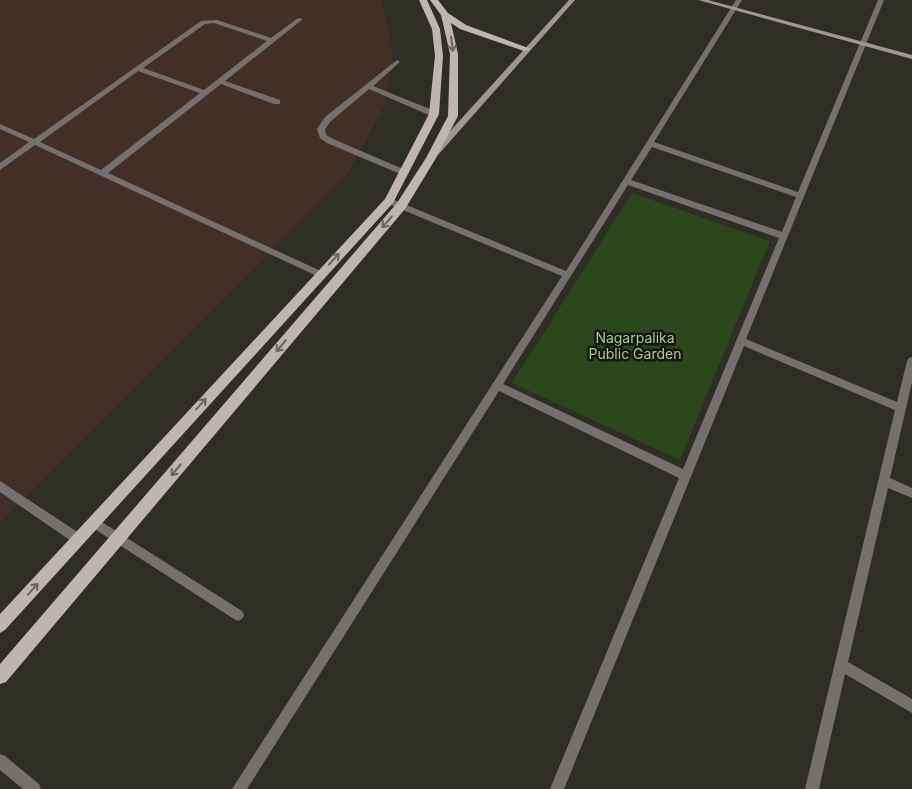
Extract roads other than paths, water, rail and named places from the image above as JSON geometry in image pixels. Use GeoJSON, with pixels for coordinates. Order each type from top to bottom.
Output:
{"type":"FeatureCollection","features":[{"type":"Feature","properties":{"kind":"main road"},"geometry":{"type":"LineString","coordinates":[[0,625],[389,201],[406,173],[434,114],[439,56],[436,29],[423,0]]}},
{"type":"Feature","properties":{"kind":"main road"},"geometry":{"type":"LineString","coordinates":[[434,0],[445,15],[463,27],[527,49]]}},
{"type":"Feature","properties":{"kind":"main road"},"geometry":{"type":"LineString","coordinates":[[0,676],[336,280],[402,206],[431,158],[453,116],[454,54],[445,15]]}},
{"type":"Feature","properties":{"kind":"street"},"geometry":{"type":"LineString","coordinates":[[431,158],[572,0]]}},
{"type":"Feature","properties":{"kind":"street"},"geometry":{"type":"LineString","coordinates":[[701,0],[736,4],[863,44],[912,57]]}},
{"type":"Feature","properties":{"kind":"street"},"geometry":{"type":"LineString","coordinates":[[557,789],[881,0]]}},
{"type":"Feature","properties":{"kind":"street"},"geometry":{"type":"LineString","coordinates":[[238,789],[568,275],[736,4]]}},
{"type":"Feature","properties":{"kind":"street"},"geometry":{"type":"LineString","coordinates":[[102,173],[300,18]]}},
{"type":"Feature","properties":{"kind":"street"},"geometry":{"type":"LineString","coordinates":[[0,167],[36,143],[197,25],[209,20],[272,41]]}},
{"type":"Feature","properties":{"kind":"street"},"geometry":{"type":"LineString","coordinates":[[396,62],[328,119],[321,129],[324,136],[330,142],[406,173]]}},
{"type":"Feature","properties":{"kind":"street"},"geometry":{"type":"LineString","coordinates":[[138,69],[204,93]]}},
{"type":"Feature","properties":{"kind":"street"},"geometry":{"type":"LineString","coordinates":[[220,81],[277,102]]}},
{"type":"Feature","properties":{"kind":"street"},"geometry":{"type":"LineString","coordinates":[[368,86],[434,114]]}},
{"type":"Feature","properties":{"kind":"street"},"geometry":{"type":"LineString","coordinates":[[0,126],[320,274]]}},
{"type":"Feature","properties":{"kind":"street"},"geometry":{"type":"LineString","coordinates":[[649,143],[801,196]]}},
{"type":"Feature","properties":{"kind":"street"},"geometry":{"type":"LineString","coordinates":[[625,181],[784,236]]}},
{"type":"Feature","properties":{"kind":"street"},"geometry":{"type":"LineString","coordinates":[[389,201],[568,275]]}},
{"type":"Feature","properties":{"kind":"street"},"geometry":{"type":"LineString","coordinates":[[741,341],[901,408]]}},
{"type":"Feature","properties":{"kind":"street"},"geometry":{"type":"LineString","coordinates":[[812,789],[912,361]]}},
{"type":"Feature","properties":{"kind":"street"},"geometry":{"type":"LineString","coordinates":[[497,386],[686,476]]}},
{"type":"Feature","properties":{"kind":"street"},"geometry":{"type":"LineString","coordinates":[[884,481],[912,493]]}},
{"type":"Feature","properties":{"kind":"street"},"geometry":{"type":"LineString","coordinates":[[0,486],[78,539]]}},
{"type":"Feature","properties":{"kind":"street"},"geometry":{"type":"LineString","coordinates":[[94,522],[238,615]]}},
{"type":"Feature","properties":{"kind":"street"},"geometry":{"type":"LineString","coordinates":[[841,664],[912,706]]}},
{"type":"Feature","properties":{"kind":"street"},"geometry":{"type":"LineString","coordinates":[[0,761],[34,789]]}},
{"type":"Feature","properties":{"kind":"park label","name":"Nagarpalika Public Garden"},"geometry":{"type":"Point","coordinates":[635,346]}}]}
